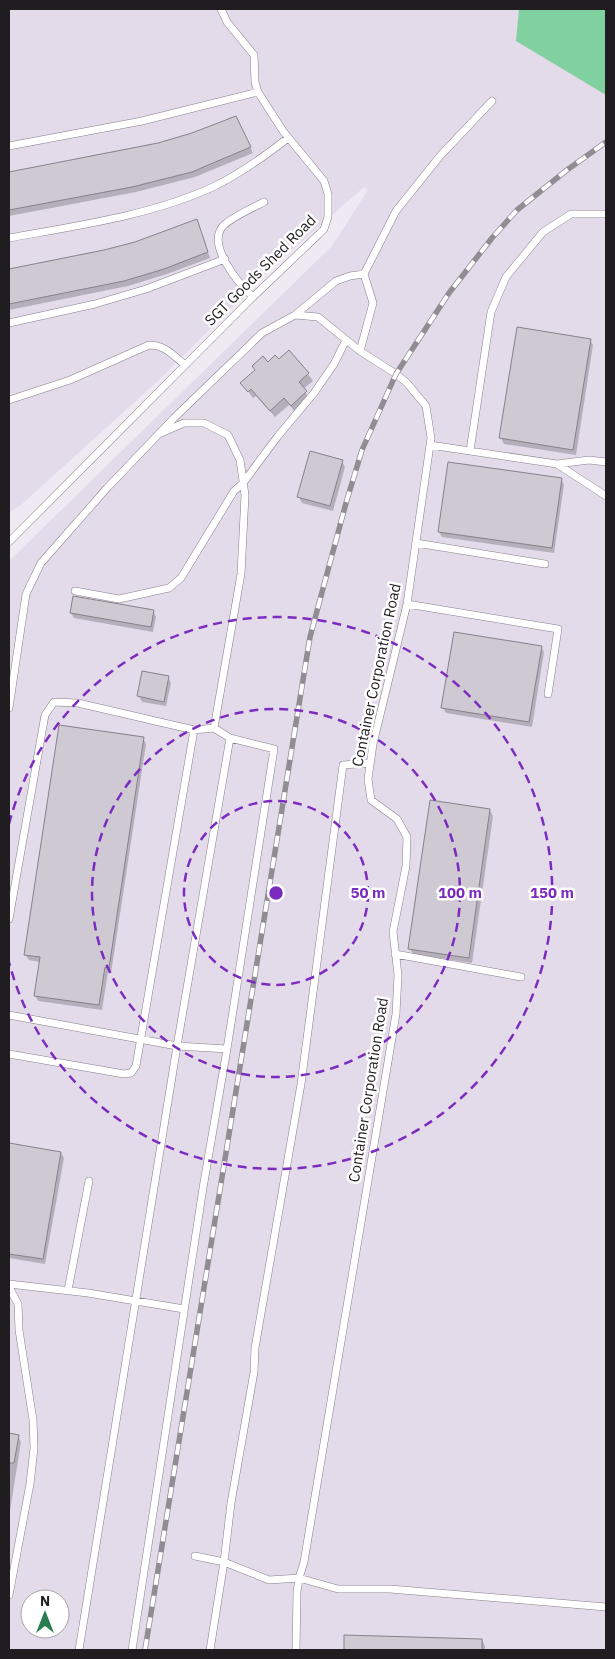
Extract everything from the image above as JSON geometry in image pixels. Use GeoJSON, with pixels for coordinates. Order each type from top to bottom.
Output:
{"type":"FeatureCollection","features":[{"type":"Feature","properties":{"kind":"lane"},"geometry":{"type":"LineString","coordinates":[[9,146],[142,121],[258,92],[254,55],[230,25],[222,9]]}},
{"type":"Feature","properties":{"kind":"lane","name":"SGT Goods Shed Road"},"geometry":{"type":"LineString","coordinates":[[9,542],[253,297],[324,229],[328,217],[328,194],[324,181],[288,138],[258,92]]}},
{"type":"Feature","properties":{"kind":"lane"},"geometry":{"type":"LineString","coordinates":[[360,351],[373,303],[364,274],[396,211],[440,156],[492,101]]}},
{"type":"Feature","properties":{"kind":"lane"},"geometry":{"type":"LineString","coordinates":[[9,238],[85,224],[180,200],[234,176],[288,138]]}},
{"type":"Feature","properties":{"kind":"lane"},"geometry":{"type":"LineString","coordinates":[[253,297],[224,259],[219,245],[219,232],[222,227],[264,202]]}},
{"type":"Feature","properties":{"kind":"lane"},"geometry":{"type":"LineString","coordinates":[[470,451],[491,312],[506,277],[543,232],[571,214],[604,214]]}},
{"type":"Feature","properties":{"kind":"lane"},"geometry":{"type":"LineString","coordinates":[[9,323],[104,302],[146,289],[224,259]]}},
{"type":"Feature","properties":{"kind":"lane"},"geometry":{"type":"LineString","coordinates":[[9,708],[26,594],[41,563],[159,434],[262,333],[295,315],[336,281],[364,274]]}},
{"type":"Feature","properties":{"kind":"lane","name":"Container Corporation Road"},"geometry":{"type":"LineString","coordinates":[[295,315],[318,317],[360,351],[408,383],[426,406],[431,438],[407,604],[373,744],[368,779],[371,800],[397,819],[408,837],[406,866],[392,932],[398,974],[396,1014],[304,1562],[299,1578],[296,1650]]}},
{"type":"Feature","properties":{"kind":"lane"},"geometry":{"type":"LineString","coordinates":[[75,591],[119,599],[169,588],[181,578],[234,490],[243,483],[278,436],[314,393],[334,364],[346,340]]}},
{"type":"Feature","properties":{"kind":"lane"},"geometry":{"type":"LineString","coordinates":[[9,400],[70,380],[149,345],[166,348],[185,365]]}},
{"type":"Feature","properties":{"kind":"lane"},"geometry":{"type":"LineString","coordinates":[[159,434],[184,423],[204,423],[228,435],[240,460],[245,495],[240,574],[214,728]]}},
{"type":"Feature","properties":{"kind":"lane"},"geometry":{"type":"LineString","coordinates":[[430,445],[557,464],[589,460],[606,462]]}},
{"type":"Feature","properties":{"kind":"lane"},"geometry":{"type":"LineString","coordinates":[[557,464],[606,496]]}},
{"type":"Feature","properties":{"kind":"lane"},"geometry":{"type":"LineString","coordinates":[[416,543],[545,564]]}},
{"type":"Feature","properties":{"kind":"lane"},"geometry":{"type":"LineString","coordinates":[[407,604],[558,629],[548,694]]}},
{"type":"Feature","properties":{"kind":"lane"},"geometry":{"type":"LineString","coordinates":[[9,919],[45,715],[54,702],[78,703],[194,730],[214,728],[230,738],[274,749],[203,1188],[132,1650]]}},
{"type":"Feature","properties":{"kind":"lane"},"geometry":{"type":"LineString","coordinates":[[9,1054],[124,1074],[131,1073],[136,1066],[194,730]]}},
{"type":"Feature","properties":{"kind":"lane"},"geometry":{"type":"LineString","coordinates":[[79,1650],[177,1046],[230,738]]}},
{"type":"Feature","properties":{"kind":"lane"},"geometry":{"type":"LineString","coordinates":[[210,1650],[231,1503],[300,1084],[344,765],[370,763]]}},
{"type":"Feature","properties":{"kind":"lane"},"geometry":{"type":"LineString","coordinates":[[395,954],[521,977]]}},
{"type":"Feature","properties":{"kind":"lane"},"geometry":{"type":"LineString","coordinates":[[9,1015],[177,1046],[227,1049]]}},
{"type":"Feature","properties":{"kind":"lane"},"geometry":{"type":"LineString","coordinates":[[68,1290],[89,1181]]}},
{"type":"Feature","properties":{"kind":"lane"},"geometry":{"type":"LineString","coordinates":[[9,1285],[68,1290],[184,1309]]}},
{"type":"Feature","properties":{"kind":"lane"},"geometry":{"type":"LineString","coordinates":[[9,1285],[18,1304],[19,1330],[33,1420],[34,1448],[30,1484],[9,1595]]}},
{"type":"Feature","properties":{"kind":"lane"},"geometry":{"type":"LineString","coordinates":[[195,1556],[224,1562],[269,1580],[299,1578],[338,1588],[390,1588],[606,1607]]}},
{"type":"Feature","properties":{"kind":"shaded area"},"geometry":{"type":"Polygon","coordinates":[[[9,9],[606,9],[606,1650],[9,1650],[9,561],[332,246],[368,190],[364,187],[267,272],[160,379],[22,504],[9,513],[9,9]]]}},
{"type":"Feature","properties":{"kind":"green space"},"geometry":{"type":"Polygon","coordinates":[[[519,9],[606,9],[606,95],[516,41],[519,9]]]}},
{"type":"Feature","properties":{"kind":"building"},"geometry":{"type":"Polygon","coordinates":[[[236,116],[251,147],[192,172],[132,187],[9,210],[9,172],[158,143],[192,133],[236,116]]]}},
{"type":"Feature","properties":{"kind":"building"},"geometry":{"type":"Polygon","coordinates":[[[197,219],[208,252],[164,269],[124,281],[9,304],[9,269],[135,242],[197,219]]]}},
{"type":"Feature","properties":{"kind":"building"},"geometry":{"type":"Polygon","coordinates":[[[517,327],[591,339],[573,450],[499,438],[517,327]]]}},
{"type":"Feature","properties":{"kind":"building"},"geometry":{"type":"Polygon","coordinates":[[[289,350],[309,373],[299,382],[307,391],[291,406],[284,398],[270,411],[251,389],[248,392],[240,383],[255,370],[252,366],[263,356],[268,362],[275,355],[279,359],[289,350]]]}},
{"type":"Feature","properties":{"kind":"building"},"geometry":{"type":"Polygon","coordinates":[[[310,451],[343,460],[330,506],[297,497],[310,451]]]}},
{"type":"Feature","properties":{"kind":"building"},"geometry":{"type":"Polygon","coordinates":[[[448,462],[562,478],[552,548],[438,532],[448,462]]]}},
{"type":"Feature","properties":{"kind":"building"},"geometry":{"type":"Polygon","coordinates":[[[73,596],[154,610],[151,627],[70,613],[73,596]]]}},
{"type":"Feature","properties":{"kind":"building"},"geometry":{"type":"Polygon","coordinates":[[[454,632],[542,646],[529,722],[441,708],[454,632]]]}},
{"type":"Feature","properties":{"kind":"building"},"geometry":{"type":"Polygon","coordinates":[[[142,671],[169,676],[164,702],[137,696],[142,671]]]}},
{"type":"Feature","properties":{"kind":"building"},"geometry":{"type":"Polygon","coordinates":[[[59,725],[144,737],[109,968],[105,967],[99,1005],[34,996],[40,957],[24,955],[59,725]]]}},
{"type":"Feature","properties":{"kind":"building"},"geometry":{"type":"Polygon","coordinates":[[[430,800],[490,809],[469,958],[408,949],[430,800]]]}},
{"type":"Feature","properties":{"kind":"building"},"geometry":{"type":"Polygon","coordinates":[[[9,1143],[61,1152],[43,1259],[9,1254],[9,1143]]]}},
{"type":"Feature","properties":{"kind":"building"},"geometry":{"type":"Polygon","coordinates":[[[9,1433],[19,1435],[14,1463],[9,1463],[9,1433]]]}},
{"type":"Feature","properties":{"kind":"building"},"geometry":{"type":"Polygon","coordinates":[[[344,1635],[482,1639],[482,1650],[344,1650],[344,1635]]]}},
{"type":"Feature","properties":{"kind":"railway"},"geometry":{"type":"LineString","coordinates":[[145,1650],[310,637],[362,450],[396,374],[449,293],[492,238],[517,210],[606,142]]}}]}
